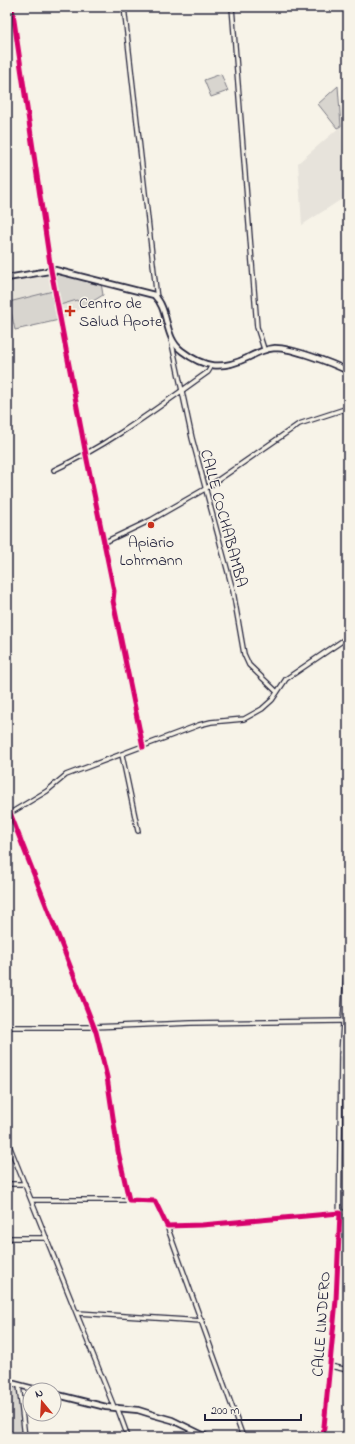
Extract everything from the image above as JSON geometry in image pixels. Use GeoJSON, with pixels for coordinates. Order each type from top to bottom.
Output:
{"type":"FeatureCollection","features":[{"type":"Feature","properties":{"kind":"main road"},"geometry":{"type":"LineString","coordinates":[[7,278],[52,270],[150,294],[157,299],[162,306],[171,339],[182,352],[211,367],[223,366],[238,362],[264,349],[282,348],[348,371]]}},
{"type":"Feature","properties":{"kind":"main road"},"geometry":{"type":"LineString","coordinates":[[7,1382],[22,1386]]}},
{"type":"Feature","properties":{"kind":"main road"},"geometry":{"type":"LineString","coordinates":[[62,1396],[106,1407],[138,1410],[172,1420],[207,1437]]}},
{"type":"Feature","properties":{"kind":"street"},"geometry":{"type":"LineString","coordinates":[[12,7],[52,270],[86,455],[114,591],[113,601],[115,614],[143,747]]}},
{"type":"Feature","properties":{"kind":"street"},"geometry":{"type":"LineString","coordinates":[[124,7],[157,299]]}},
{"type":"Feature","properties":{"kind":"street"},"geometry":{"type":"LineString","coordinates":[[232,7],[257,327],[264,349]]}},
{"type":"Feature","properties":{"kind":"street","name":"CALLE COCHABAMBA"},"geometry":{"type":"LineString","coordinates":[[171,339],[205,489],[232,591],[244,654],[249,665],[277,692]]}},
{"type":"Feature","properties":{"kind":"street"},"geometry":{"type":"LineString","coordinates":[[54,470],[86,455],[129,428],[208,372],[211,367]]}},
{"type":"Feature","properties":{"kind":"street"},"geometry":{"type":"LineString","coordinates":[[105,542],[151,520],[205,489],[299,424],[348,408]]}},
{"type":"Feature","properties":{"kind":"street"},"geometry":{"type":"LineString","coordinates":[[129,1200],[121,1165],[107,1077],[93,1027],[9,814],[47,791],[66,775],[199,725],[211,722],[244,719],[268,705],[286,679],[348,637]]}},
{"type":"Feature","properties":{"kind":"street"},"geometry":{"type":"LineString","coordinates":[[122,755],[138,832]]}},
{"type":"Feature","properties":{"kind":"street","name":"CALLE LINDERO"},"geometry":{"type":"LineString","coordinates":[[324,1437],[336,1300],[340,1213],[341,1055],[348,941],[348,904]]}},
{"type":"Feature","properties":{"kind":"street"},"geometry":{"type":"LineString","coordinates":[[7,1027],[93,1027],[191,1023],[342,1022]]}},
{"type":"Feature","properties":{"kind":"street"},"geometry":{"type":"LineString","coordinates":[[341,1055],[348,1053]]}},
{"type":"Feature","properties":{"kind":"street"},"geometry":{"type":"LineString","coordinates":[[7,1140],[128,1437]]}},
{"type":"Feature","properties":{"kind":"street"},"geometry":{"type":"LineString","coordinates":[[7,1184],[25,1184]]}},
{"type":"Feature","properties":{"kind":"street"},"geometry":{"type":"LineString","coordinates":[[32,1200],[155,1201],[167,1226],[243,1437]]}},
{"type":"Feature","properties":{"kind":"street"},"geometry":{"type":"LineString","coordinates":[[167,1226],[202,1225],[348,1212]]}},
{"type":"Feature","properties":{"kind":"street"},"geometry":{"type":"LineString","coordinates":[[7,1238],[47,1238]]}},
{"type":"Feature","properties":{"kind":"street"},"geometry":{"type":"LineString","coordinates":[[78,1313],[202,1321]]}},
{"type":"Feature","properties":{"kind":"street"},"geometry":{"type":"LineString","coordinates":[[330,1366],[348,1370]]}},
{"type":"Feature","properties":{"kind":"street"},"geometry":{"type":"LineString","coordinates":[[19,1385],[25,1437]]}},
{"type":"Feature","properties":{"kind":"shaded area"},"geometry":{"type":"Polygon","coordinates":[[[221,74],[228,91],[211,97],[204,80],[221,74]]]}},
{"type":"Feature","properties":{"kind":"shaded area"},"geometry":{"type":"Polygon","coordinates":[[[338,86],[341,126],[337,128],[318,104],[338,86]]]}},
{"type":"Feature","properties":{"kind":"shaded area"},"geometry":{"type":"Polygon","coordinates":[[[341,126],[345,197],[302,225],[298,163],[341,126]]]}},
{"type":"Feature","properties":{"kind":"shaded area"},"geometry":{"type":"Polygon","coordinates":[[[54,272],[101,283],[103,295],[82,308],[77,300],[60,305],[54,272]]]}},
{"type":"Feature","properties":{"kind":"shaded area"},"geometry":{"type":"Polygon","coordinates":[[[50,273],[53,291],[9,302],[7,280],[50,273]]]}},
{"type":"Feature","properties":{"kind":"shaded area"},"geometry":{"type":"Polygon","coordinates":[[[53,291],[59,320],[15,330],[9,302],[53,291]]]}},
{"type":"Feature","properties":{"kind":"shaded area","name":"Centro de Salud Apote"},"geometry":{"type":"Polygon","coordinates":[[[77,299],[82,308],[64,319],[61,304],[77,299]]]}},
{"type":"Feature","properties":{"kind":"shaded area"},"geometry":{"type":"Polygon","coordinates":[[[7,1385],[18,1388],[23,1437],[15,1437],[7,1425],[7,1385]]]}},
{"type":"Feature","properties":{"kind":"cycle path"},"geometry":{"type":"LineString","coordinates":[[12,7],[51,270],[86,455],[114,591],[113,601],[143,747]]}},
{"type":"Feature","properties":{"kind":"cycle path"},"geometry":{"type":"LineString","coordinates":[[7,815],[10,813],[96,1032],[107,1077],[118,1151],[129,1200],[155,1201],[167,1226],[202,1225],[340,1213],[336,1300],[323,1437]]}},
{"type":"Feature","properties":{"kind":"place","name":"Centro de Salud Apote"},"geometry":{"type":"Point","coordinates":[70,311]}},
{"type":"Feature","properties":{"kind":"place","name":"Apiario Lohrmann"},"geometry":{"type":"Point","coordinates":[151,525]}}]}
